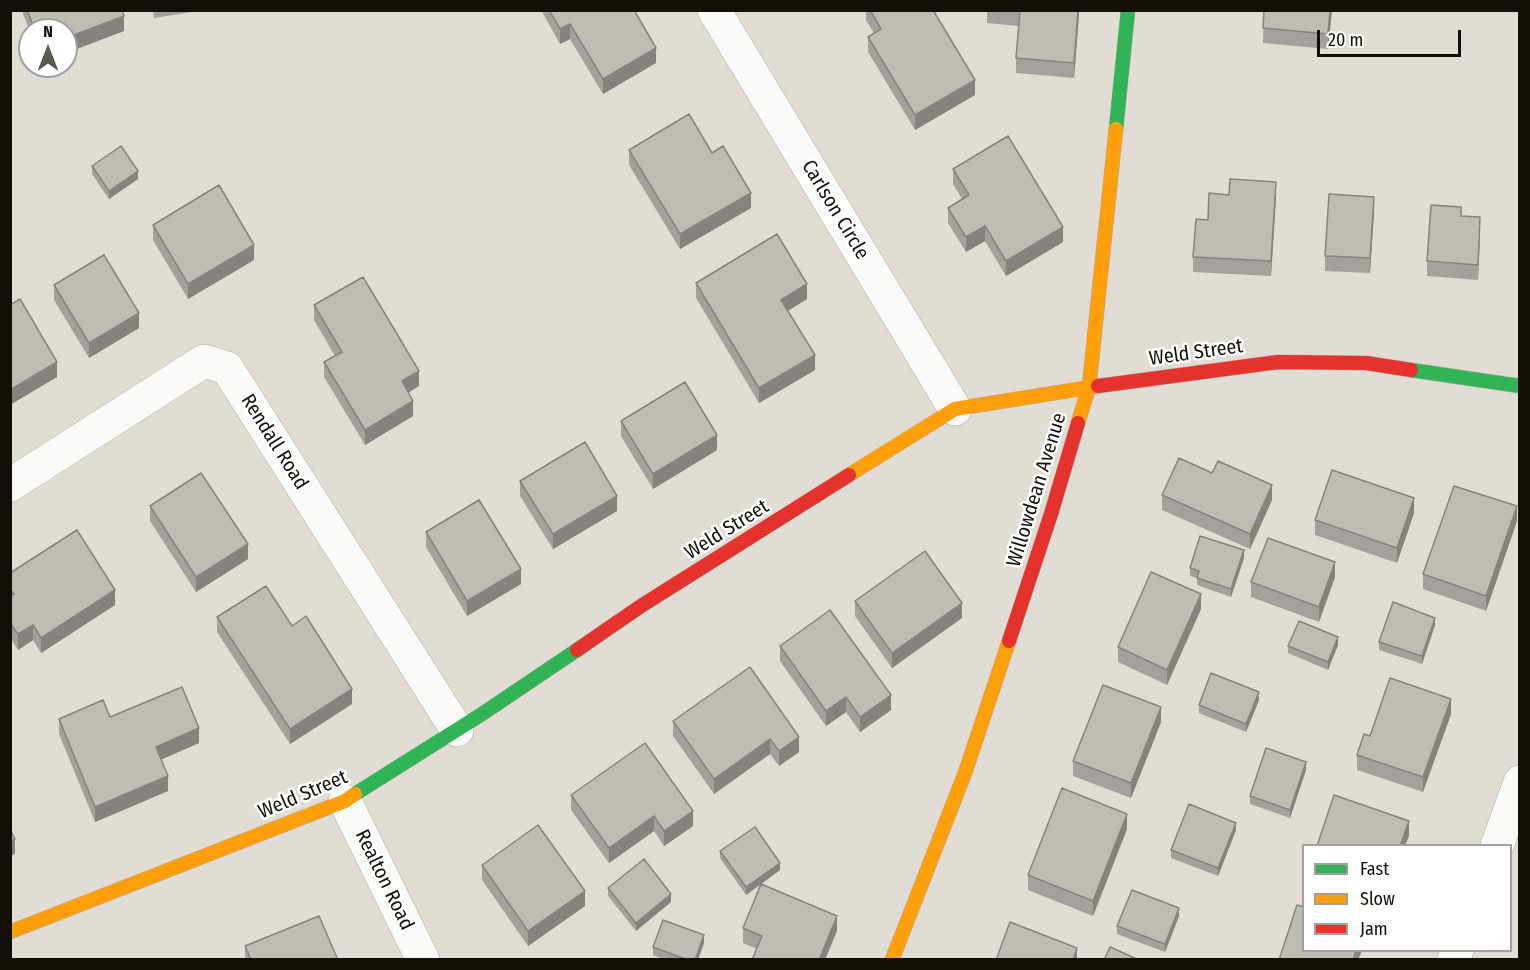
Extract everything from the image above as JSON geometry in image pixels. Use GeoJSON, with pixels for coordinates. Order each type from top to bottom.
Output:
{"type":"FeatureCollection","features":[{"type":"Feature","properties":{"kind":"street","name":"Carlson Circle"},"geometry":{"type":"LineString","coordinates":[[714,10],[955,409]]}},
{"type":"Feature","properties":{"kind":"street","name":"Willowdean Avenue"},"geometry":{"type":"LineString","coordinates":[[892,960],[964,773],[1051,514],[1089,387],[1128,10]]}},
{"type":"Feature","properties":{"kind":"street","name":"Rendall Road"},"geometry":{"type":"LineString","coordinates":[[10,485],[204,361],[227,368],[458,730]]}},
{"type":"Feature","properties":{"kind":"street","name":"Weld Street"},"geometry":{"type":"LineString","coordinates":[[10,932],[345,801],[458,730],[641,606],[955,409],[1089,387],[1278,362],[1366,363],[1520,386]]}},
{"type":"Feature","properties":{"kind":"street"},"geometry":{"type":"LineString","coordinates":[[1498,844],[1520,782]]}},
{"type":"Feature","properties":{"kind":"street","name":"Realton Road"},"geometry":{"type":"LineString","coordinates":[[345,801],[423,960]]}},
{"type":"Feature","properties":{"kind":"building"},"geometry":{"type":"Polygon","coordinates":[[[27,10],[122,10],[124,16],[78,33],[78,18],[30,18],[27,10]]]}},
{"type":"Feature","properties":{"kind":"building"},"geometry":{"type":"Polygon","coordinates":[[[549,10],[634,10],[656,48],[603,79],[570,24],[560,29],[549,10]]]}},
{"type":"Feature","properties":{"kind":"building"},"geometry":{"type":"Polygon","coordinates":[[[870,10],[933,10],[975,80],[915,115],[868,37],[881,29],[870,10]]]}},
{"type":"Feature","properties":{"kind":"building"},"geometry":{"type":"Polygon","coordinates":[[[1017,10],[1078,10],[1074,63],[1016,58],[1020,11],[1017,10]]]}},
{"type":"Feature","properties":{"kind":"building"},"geometry":{"type":"Polygon","coordinates":[[[1264,10],[1330,10],[1328,34],[1263,28],[1264,10]]]}},
{"type":"Feature","properties":{"kind":"building"},"geometry":{"type":"Polygon","coordinates":[[[689,114],[712,153],[723,146],[751,193],[680,234],[629,150],[689,114]]]}},
{"type":"Feature","properties":{"kind":"building"},"geometry":{"type":"Polygon","coordinates":[[[1008,136],[1063,227],[1006,261],[985,226],[966,237],[948,208],[969,195],[953,169],[1008,136]]]}},
{"type":"Feature","properties":{"kind":"building"},"geometry":{"type":"Polygon","coordinates":[[[121,146],[138,171],[109,191],[92,166],[121,146]]]}},
{"type":"Feature","properties":{"kind":"building"},"geometry":{"type":"Polygon","coordinates":[[[1230,179],[1276,182],[1271,261],[1193,257],[1196,219],[1208,220],[1209,193],[1229,195],[1230,179]]]}},
{"type":"Feature","properties":{"kind":"building"},"geometry":{"type":"Polygon","coordinates":[[[219,185],[254,245],[188,284],[153,225],[219,185]]]}},
{"type":"Feature","properties":{"kind":"building"},"geometry":{"type":"Polygon","coordinates":[[[1329,194],[1374,197],[1370,258],[1325,256],[1329,194]]]}},
{"type":"Feature","properties":{"kind":"building"},"geometry":{"type":"Polygon","coordinates":[[[1431,205],[1461,207],[1461,216],[1480,217],[1478,265],[1427,261],[1431,205]]]}},
{"type":"Feature","properties":{"kind":"building"},"geometry":{"type":"Polygon","coordinates":[[[777,234],[807,284],[781,300],[815,355],[759,388],[696,283],[777,234]]]}},
{"type":"Feature","properties":{"kind":"building"},"geometry":{"type":"Polygon","coordinates":[[[104,255],[139,313],[89,343],[54,285],[104,255]]]}},
{"type":"Feature","properties":{"kind":"building"},"geometry":{"type":"Polygon","coordinates":[[[363,277],[419,371],[402,381],[413,401],[365,430],[324,362],[342,352],[314,305],[363,277]]]}},
{"type":"Feature","properties":{"kind":"building"},"geometry":{"type":"Polygon","coordinates":[[[20,299],[57,362],[10,390],[10,305],[20,299]]]}},
{"type":"Feature","properties":{"kind":"building"},"geometry":{"type":"Polygon","coordinates":[[[685,382],[717,435],[653,474],[621,421],[685,382]]]}},
{"type":"Feature","properties":{"kind":"building"},"geometry":{"type":"Polygon","coordinates":[[[585,442],[617,496],[553,534],[520,481],[585,442]]]}},
{"type":"Feature","properties":{"kind":"building"},"geometry":{"type":"Polygon","coordinates":[[[1179,458],[1212,473],[1218,461],[1272,485],[1250,534],[1162,495],[1179,458]]]}},
{"type":"Feature","properties":{"kind":"building"},"geometry":{"type":"Polygon","coordinates":[[[1332,470],[1414,498],[1397,548],[1315,520],[1332,470]]]}},
{"type":"Feature","properties":{"kind":"building"},"geometry":{"type":"Polygon","coordinates":[[[201,473],[248,544],[196,577],[150,506],[201,473]]]}},
{"type":"Feature","properties":{"kind":"building"},"geometry":{"type":"Polygon","coordinates":[[[1454,486],[1517,506],[1486,596],[1423,574],[1454,486]]]}},
{"type":"Feature","properties":{"kind":"building"},"geometry":{"type":"Polygon","coordinates":[[[479,500],[521,569],[467,601],[426,532],[479,500]]]}},
{"type":"Feature","properties":{"kind":"building"},"geometry":{"type":"Polygon","coordinates":[[[77,530],[115,590],[41,638],[33,625],[18,634],[10,623],[10,597],[14,594],[10,589],[10,573],[77,530]]]}},
{"type":"Feature","properties":{"kind":"building"},"geometry":{"type":"Polygon","coordinates":[[[1200,536],[1244,550],[1231,589],[1197,578],[1199,571],[1190,568],[1200,536]]]}},
{"type":"Feature","properties":{"kind":"building"},"geometry":{"type":"Polygon","coordinates":[[[1268,538],[1335,562],[1319,607],[1251,582],[1268,538]]]}},
{"type":"Feature","properties":{"kind":"building"},"geometry":{"type":"Polygon","coordinates":[[[925,551],[962,603],[892,653],[855,601],[925,551]]]}},
{"type":"Feature","properties":{"kind":"building"},"geometry":{"type":"Polygon","coordinates":[[[1151,572],[1201,594],[1167,670],[1118,647],[1151,572]]]}},
{"type":"Feature","properties":{"kind":"building"},"geometry":{"type":"Polygon","coordinates":[[[266,586],[292,626],[306,616],[352,689],[290,729],[217,617],[266,586]]]}},
{"type":"Feature","properties":{"kind":"building"},"geometry":{"type":"Polygon","coordinates":[[[1393,602],[1435,618],[1422,656],[1379,642],[1393,602]]]}},
{"type":"Feature","properties":{"kind":"building"},"geometry":{"type":"Polygon","coordinates":[[[830,610],[891,695],[860,717],[846,697],[826,711],[780,646],[830,610]]]}},
{"type":"Feature","properties":{"kind":"building"},"geometry":{"type":"Polygon","coordinates":[[[1299,621],[1338,637],[1328,662],[1288,646],[1299,621]]]}},
{"type":"Feature","properties":{"kind":"building"},"geometry":{"type":"Polygon","coordinates":[[[750,667],[799,737],[779,751],[770,739],[714,779],[673,721],[750,667]]]}},
{"type":"Feature","properties":{"kind":"building"},"geometry":{"type":"Polygon","coordinates":[[[1211,673],[1259,692],[1246,724],[1199,705],[1211,673]]]}},
{"type":"Feature","properties":{"kind":"building"},"geometry":{"type":"Polygon","coordinates":[[[1390,678],[1451,699],[1423,777],[1357,755],[1364,734],[1370,736],[1390,678]]]}},
{"type":"Feature","properties":{"kind":"building"},"geometry":{"type":"Polygon","coordinates":[[[1103,685],[1161,707],[1131,783],[1073,761],[1103,685]]]}},
{"type":"Feature","properties":{"kind":"building"},"geometry":{"type":"Polygon","coordinates":[[[182,687],[199,728],[156,747],[168,776],[95,807],[59,719],[103,700],[110,717],[182,687]]]}},
{"type":"Feature","properties":{"kind":"building"},"geometry":{"type":"Polygon","coordinates":[[[645,743],[693,811],[664,831],[654,816],[609,848],[571,795],[645,743]]]}},
{"type":"Feature","properties":{"kind":"building"},"geometry":{"type":"Polygon","coordinates":[[[1266,748],[1306,762],[1290,810],[1250,796],[1266,748]]]}},
{"type":"Feature","properties":{"kind":"building"},"geometry":{"type":"Polygon","coordinates":[[[1062,788],[1127,814],[1093,901],[1028,875],[1062,788]]]}},
{"type":"Feature","properties":{"kind":"building"},"geometry":{"type":"Polygon","coordinates":[[[1334,795],[1409,821],[1401,844],[1318,844],[1334,795]]]}},
{"type":"Feature","properties":{"kind":"building"},"geometry":{"type":"Polygon","coordinates":[[[1189,804],[1236,823],[1218,868],[1171,850],[1189,804]]]}},
{"type":"Feature","properties":{"kind":"building"},"geometry":{"type":"Polygon","coordinates":[[[538,825],[585,891],[528,931],[482,865],[538,825]]]}},
{"type":"Feature","properties":{"kind":"building"},"geometry":{"type":"Polygon","coordinates":[[[755,827],[780,863],[746,887],[720,851],[755,827]]]}},
{"type":"Feature","properties":{"kind":"building"},"geometry":{"type":"Polygon","coordinates":[[[10,829],[15,839],[10,841],[10,829]]]}},
{"type":"Feature","properties":{"kind":"building"},"geometry":{"type":"Polygon","coordinates":[[[644,859],[671,894],[636,923],[608,888],[644,859]]]}},
{"type":"Feature","properties":{"kind":"building"},"geometry":{"type":"Polygon","coordinates":[[[761,884],[837,916],[819,960],[752,960],[762,936],[743,928],[761,884]]]}},
{"type":"Feature","properties":{"kind":"building"},"geometry":{"type":"Polygon","coordinates":[[[1132,890],[1179,908],[1165,944],[1117,926],[1132,890]]]}},
{"type":"Feature","properties":{"kind":"building"},"geometry":{"type":"Polygon","coordinates":[[[1297,905],[1302,906],[1302,952],[1356,952],[1353,960],[1279,960],[1297,905]]]}},
{"type":"Feature","properties":{"kind":"building"},"geometry":{"type":"Polygon","coordinates":[[[319,916],[338,960],[251,960],[245,946],[319,916]]]}},
{"type":"Feature","properties":{"kind":"building"},"geometry":{"type":"Polygon","coordinates":[[[663,920],[704,935],[695,960],[688,960],[653,947],[663,920]]]}},
{"type":"Feature","properties":{"kind":"building"},"geometry":{"type":"Polygon","coordinates":[[[1010,922],[1077,948],[1073,960],[996,960],[1010,922]]]}},
{"type":"Feature","properties":{"kind":"building"},"geometry":{"type":"Polygon","coordinates":[[[1110,947],[1139,960],[1104,960],[1110,947]]]}},
{"type":"Feature","properties":{"kind":"traffic: fast"},"geometry":{"type":"LineString","coordinates":[[1116,129],[1128,10]]}},
{"type":"Feature","properties":{"kind":"traffic: fast"},"geometry":{"type":"LineString","coordinates":[[1411,370],[1520,386]]}},
{"type":"Feature","properties":{"kind":"traffic: fast"},"geometry":{"type":"LineString","coordinates":[[355,794],[482,714],[577,650]]}},
{"type":"Feature","properties":{"kind":"traffic: slow"},"geometry":{"type":"LineString","coordinates":[[1078,423],[1089,387],[1116,129]]}},
{"type":"Feature","properties":{"kind":"traffic: slow"},"geometry":{"type":"LineString","coordinates":[[849,475],[955,409],[1098,386]]}},
{"type":"Feature","properties":{"kind":"traffic: slow"},"geometry":{"type":"LineString","coordinates":[[892,960],[965,773],[1009,641]]}},
{"type":"Feature","properties":{"kind":"traffic: slow"},"geometry":{"type":"LineString","coordinates":[[10,932],[345,801],[355,794]]}},
{"type":"Feature","properties":{"kind":"traffic: jam"},"geometry":{"type":"LineString","coordinates":[[1098,386],[1278,362],[1366,363],[1411,370]]}},
{"type":"Feature","properties":{"kind":"traffic: jam"},"geometry":{"type":"LineString","coordinates":[[1009,641],[1078,423]]}},
{"type":"Feature","properties":{"kind":"traffic: jam"},"geometry":{"type":"LineString","coordinates":[[577,650],[641,606],[849,475]]}}]}
